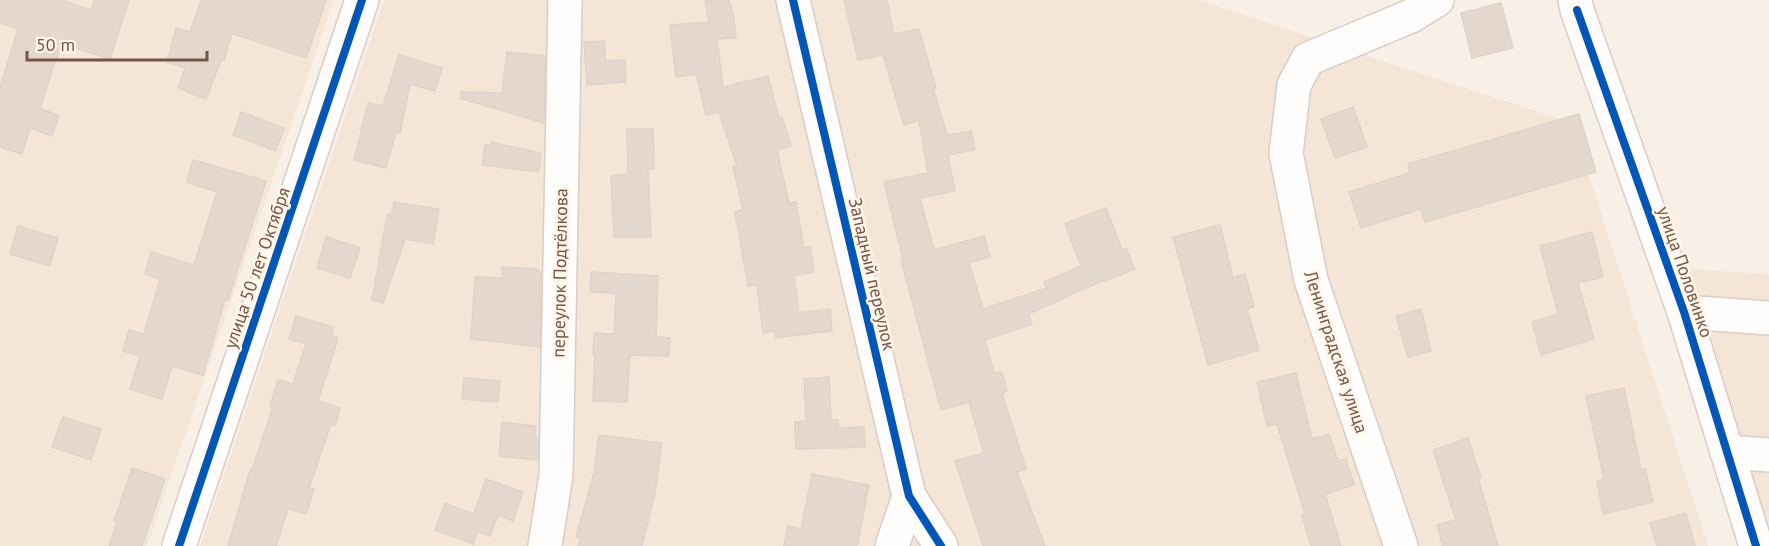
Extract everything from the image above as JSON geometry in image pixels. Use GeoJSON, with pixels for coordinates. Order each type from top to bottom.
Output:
{"type":"FeatureCollection","features":[{"type":"Feature","properties":{"kind":"street","name":"улица 50 лет Октября"},"geometry":{"type":"LineString","coordinates":[[179,546],[363,0]]}},
{"type":"Feature","properties":{"kind":"street","name":"переулок Подтёлкова"},"geometry":{"type":"LineString","coordinates":[[545,546],[556,475],[565,0]]}},
{"type":"Feature","properties":{"kind":"street","name":"Западный переулок"},"geometry":{"type":"LineString","coordinates":[[793,0],[909,496],[941,546]]}},
{"type":"Feature","properties":{"kind":"street","name":"Ленинградская улица"},"geometry":{"type":"LineString","coordinates":[[1401,546],[1311,280],[1286,153],[1294,85],[1308,59],[1411,16],[1437,0]]}},
{"type":"Feature","properties":{"kind":"street","name":"улица Половинко"},"geometry":{"type":"LineString","coordinates":[[1576,5],[1684,312],[1728,452],[1759,537]]}},
{"type":"Feature","properties":{"kind":"street"},"geometry":{"type":"LineString","coordinates":[[1684,312],[1769,318]]}},
{"type":"Feature","properties":{"kind":"street"},"geometry":{"type":"LineString","coordinates":[[1728,452],[1769,455]]}},
{"type":"Feature","properties":{"kind":"street"},"geometry":{"type":"LineString","coordinates":[[892,546],[909,496]]}},
{"type":"Feature","properties":{"kind":"shaded area"},"geometry":{"type":"Polygon","coordinates":[[[0,0],[334,0],[147,546],[0,546],[0,0]]]}},
{"type":"Feature","properties":{"kind":"shaded area"},"geometry":{"type":"Polygon","coordinates":[[[384,0],[1198,0],[1572,123],[1708,546],[200,546],[384,0]]]}},
{"type":"Feature","properties":{"kind":"shaded area"},"geometry":{"type":"Polygon","coordinates":[[[1685,269],[1769,274],[1769,545],[1685,269]]]}},
{"type":"Feature","properties":{"kind":"building"},"geometry":{"type":"Polygon","coordinates":[[[0,0],[61,0],[91,10],[95,0],[129,0],[110,59],[61,43],[40,108],[59,116],[52,136],[30,128],[22,154],[0,147],[0,88],[18,29],[0,23],[0,0]]]}},
{"type":"Feature","properties":{"kind":"building"},"geometry":{"type":"Polygon","coordinates":[[[201,0],[326,0],[306,58],[232,33],[224,60],[221,60],[206,99],[178,88],[185,68],[167,62],[176,28],[190,32],[201,0]]]}},
{"type":"Feature","properties":{"kind":"building"},"geometry":{"type":"Polygon","coordinates":[[[705,0],[729,0],[734,19],[736,38],[717,39],[723,87],[768,76],[779,118],[782,117],[791,146],[777,150],[789,203],[796,202],[804,248],[810,247],[814,272],[794,275],[799,313],[830,309],[832,331],[776,338],[775,331],[763,333],[757,285],[748,286],[735,212],[743,210],[733,167],[737,166],[719,112],[706,115],[696,74],[676,77],[670,25],[709,22],[705,0]]]}},
{"type":"Feature","properties":{"kind":"building"},"geometry":{"type":"Polygon","coordinates":[[[844,0],[887,0],[894,34],[919,29],[947,135],[971,131],[975,150],[948,155],[955,191],[920,198],[934,250],[984,236],[990,257],[969,263],[983,309],[1047,288],[1044,282],[1081,266],[1065,224],[1106,208],[1122,249],[1126,248],[1135,269],[1090,286],[1029,314],[1032,324],[985,340],[994,373],[1002,372],[1007,391],[1002,393],[1026,469],[1017,472],[1045,546],[983,546],[955,461],[984,453],[969,402],[941,410],[901,260],[903,259],[884,182],[928,173],[919,120],[904,125],[883,55],[858,60],[844,0]]]}},
{"type":"Feature","properties":{"kind":"building"},"geometry":{"type":"Polygon","coordinates":[[[1501,3],[1513,48],[1472,58],[1461,13],[1501,3]]]}},
{"type":"Feature","properties":{"kind":"building"},"geometry":{"type":"Polygon","coordinates":[[[604,41],[606,61],[625,60],[626,82],[587,85],[584,42],[604,41]]]}},
{"type":"Feature","properties":{"kind":"building"},"geometry":{"type":"Polygon","coordinates":[[[507,52],[545,56],[544,123],[460,98],[461,92],[502,93],[507,52]]]}},
{"type":"Feature","properties":{"kind":"building"},"geometry":{"type":"Polygon","coordinates":[[[399,55],[442,68],[435,91],[410,84],[400,133],[396,132],[386,168],[354,160],[368,103],[383,106],[399,55]]]}},
{"type":"Feature","properties":{"kind":"building"},"geometry":{"type":"Polygon","coordinates":[[[1353,107],[1367,147],[1335,158],[1321,119],[1353,107]]]}},
{"type":"Feature","properties":{"kind":"building"},"geometry":{"type":"Polygon","coordinates":[[[241,112],[284,128],[276,151],[233,135],[241,112]]]}},
{"type":"Feature","properties":{"kind":"building"},"geometry":{"type":"Polygon","coordinates":[[[1579,114],[1596,172],[1425,222],[1421,209],[1361,228],[1349,192],[1410,173],[1408,164],[1579,114]]]}},
{"type":"Feature","properties":{"kind":"building"},"geometry":{"type":"Polygon","coordinates":[[[627,129],[653,129],[654,169],[648,169],[651,237],[614,237],[611,176],[628,174],[627,129]]]}},
{"type":"Feature","properties":{"kind":"building"},"geometry":{"type":"Polygon","coordinates":[[[491,142],[541,153],[539,172],[482,165],[485,145],[491,145],[491,142]]]}},
{"type":"Feature","properties":{"kind":"building"},"geometry":{"type":"Polygon","coordinates":[[[193,160],[266,181],[228,300],[225,299],[203,375],[172,366],[162,399],[130,389],[140,356],[123,351],[129,330],[144,334],[160,279],[145,274],[151,252],[194,265],[217,192],[187,182],[193,160]]]}},
{"type":"Feature","properties":{"kind":"building"},"geometry":{"type":"Polygon","coordinates":[[[394,202],[439,209],[433,244],[405,239],[383,303],[372,300],[387,215],[392,213],[394,202]]]}},
{"type":"Feature","properties":{"kind":"building"},"geometry":{"type":"Polygon","coordinates":[[[1220,225],[1233,278],[1245,274],[1254,307],[1247,309],[1259,350],[1208,365],[1173,237],[1220,225]]]}},
{"type":"Feature","properties":{"kind":"building"},"geometry":{"type":"Polygon","coordinates":[[[18,226],[58,238],[50,266],[10,254],[18,226]]]}},
{"type":"Feature","properties":{"kind":"building"},"geometry":{"type":"Polygon","coordinates":[[[1592,232],[1603,277],[1578,283],[1594,339],[1541,355],[1532,322],[1558,314],[1540,246],[1592,232]]]}},
{"type":"Feature","properties":{"kind":"building"},"geometry":{"type":"Polygon","coordinates":[[[326,237],[360,248],[350,278],[317,268],[326,237]]]}},
{"type":"Feature","properties":{"kind":"building"},"geometry":{"type":"Polygon","coordinates":[[[502,267],[537,269],[541,272],[540,347],[471,339],[475,277],[502,278],[502,267]]]}},
{"type":"Feature","properties":{"kind":"building"},"geometry":{"type":"Polygon","coordinates":[[[591,272],[658,276],[656,337],[670,338],[669,356],[630,355],[627,402],[593,401],[594,333],[614,334],[616,293],[590,292],[591,272]]]}},
{"type":"Feature","properties":{"kind":"building"},"geometry":{"type":"Polygon","coordinates":[[[1421,309],[1431,351],[1408,357],[1396,316],[1421,309]]]}},
{"type":"Feature","properties":{"kind":"building"},"geometry":{"type":"Polygon","coordinates":[[[296,316],[333,327],[331,335],[338,338],[318,401],[340,408],[335,426],[331,424],[309,488],[314,489],[306,514],[288,509],[276,546],[228,546],[250,470],[252,470],[273,407],[270,406],[278,380],[293,384],[306,344],[289,339],[296,316]]]}},
{"type":"Feature","properties":{"kind":"building"},"geometry":{"type":"Polygon","coordinates":[[[1296,373],[1312,439],[1329,434],[1338,461],[1346,459],[1354,485],[1325,494],[1341,546],[1311,546],[1302,515],[1305,514],[1277,424],[1267,426],[1257,382],[1296,373]]]}},
{"type":"Feature","properties":{"kind":"building"},"geometry":{"type":"Polygon","coordinates":[[[829,377],[831,420],[838,420],[838,428],[864,427],[865,447],[796,449],[795,422],[806,421],[804,379],[829,377]]]}},
{"type":"Feature","properties":{"kind":"building"},"geometry":{"type":"Polygon","coordinates":[[[464,378],[500,381],[498,402],[462,399],[464,378]]]}},
{"type":"Feature","properties":{"kind":"building"},"geometry":{"type":"Polygon","coordinates":[[[1624,388],[1641,470],[1645,469],[1653,502],[1603,514],[1597,481],[1604,479],[1586,396],[1624,388]]]}},
{"type":"Feature","properties":{"kind":"building"},"geometry":{"type":"Polygon","coordinates":[[[63,417],[101,429],[91,460],[52,447],[63,417]]]}},
{"type":"Feature","properties":{"kind":"building"},"geometry":{"type":"Polygon","coordinates":[[[502,422],[536,426],[534,438],[538,438],[538,460],[499,456],[502,422]]]}},
{"type":"Feature","properties":{"kind":"building"},"geometry":{"type":"Polygon","coordinates":[[[599,435],[662,443],[655,492],[642,546],[578,546],[581,538],[576,537],[594,473],[599,435]]]}},
{"type":"Feature","properties":{"kind":"building"},"geometry":{"type":"Polygon","coordinates":[[[1468,438],[1481,478],[1478,478],[1498,546],[1443,546],[1437,525],[1456,520],[1433,450],[1468,438]]]}},
{"type":"Feature","properties":{"kind":"building"},"geometry":{"type":"Polygon","coordinates":[[[132,468],[165,479],[142,546],[109,546],[117,522],[114,521],[132,468]]]}},
{"type":"Feature","properties":{"kind":"building"},"geometry":{"type":"Polygon","coordinates":[[[812,474],[869,485],[857,546],[784,546],[788,526],[801,529],[812,474]]]}},
{"type":"Feature","properties":{"kind":"building"},"geometry":{"type":"Polygon","coordinates":[[[486,479],[523,492],[513,521],[498,515],[490,536],[478,531],[473,544],[435,530],[445,503],[474,514],[486,479]]]}},
{"type":"Feature","properties":{"kind":"building"},"geometry":{"type":"Polygon","coordinates":[[[1686,513],[1695,546],[1657,546],[1650,523],[1686,513]]]}},
{"type":"Feature","properties":{"kind":"cycle path"},"geometry":{"type":"LineString","coordinates":[[179,546],[362,0]]}},
{"type":"Feature","properties":{"kind":"cycle path"},"geometry":{"type":"LineString","coordinates":[[793,0],[909,496],[941,546]]}},
{"type":"Feature","properties":{"kind":"cycle path"},"geometry":{"type":"LineString","coordinates":[[1577,10],[1684,312],[1756,546]]}}]}
